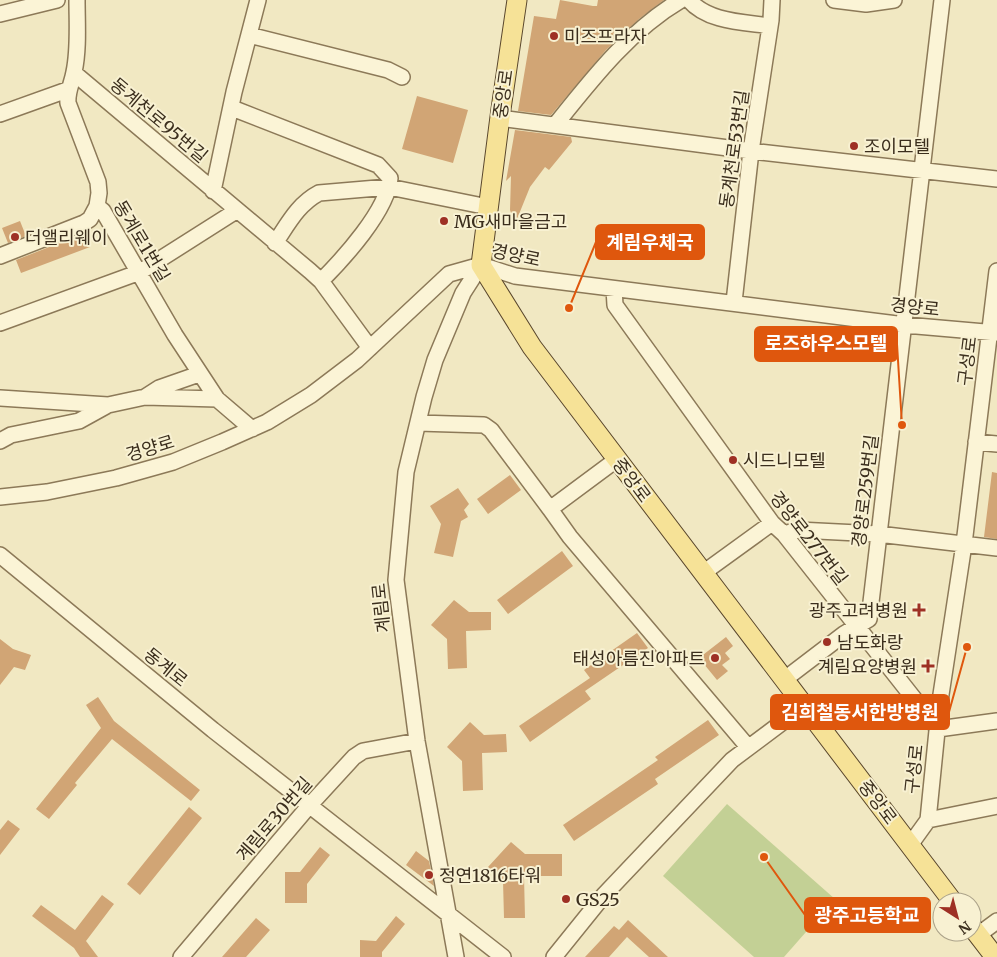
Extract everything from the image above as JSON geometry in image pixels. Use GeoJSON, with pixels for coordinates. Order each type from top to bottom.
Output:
{"type":"FeatureCollection","features":[{"type":"Feature","properties":{"kind":"main road","name":"중앙로"},"geometry":{"type":"LineString","coordinates":[[517,0],[499,118],[481,265],[532,347],[945,892]]}},
{"type":"Feature","properties":{"kind":"main road"},"geometry":{"type":"LineString","coordinates":[[982,940],[995,957]]}},
{"type":"Feature","properties":{"kind":"street"},"geometry":{"type":"LineString","coordinates":[[0,14],[57,0]]}},
{"type":"Feature","properties":{"kind":"street"},"geometry":{"type":"LineString","coordinates":[[0,114],[67,90],[74,73],[77,0]]}},
{"type":"Feature","properties":{"kind":"street"},"geometry":{"type":"LineString","coordinates":[[213,191],[258,0]]}},
{"type":"Feature","properties":{"kind":"street"},"geometry":{"type":"LineString","coordinates":[[556,124],[587,85],[622,48],[654,18],[680,0]]}},
{"type":"Feature","properties":{"kind":"street"},"geometry":{"type":"LineString","coordinates":[[689,0],[704,12],[716,17],[770,26]]}},
{"type":"Feature","properties":{"kind":"street","name":"동계천로53번길"},"geometry":{"type":"LineString","coordinates":[[734,302],[751,151],[770,26],[772,0]]}},
{"type":"Feature","properties":{"kind":"street"},"geometry":{"type":"LineString","coordinates":[[834,0],[855,2],[894,0]]}},
{"type":"Feature","properties":{"kind":"street","name":"경양로259번길"},"geometry":{"type":"LineString","coordinates":[[785,679],[869,619],[942,0]]}},
{"type":"Feature","properties":{"kind":"street"},"geometry":{"type":"LineString","coordinates":[[249,35],[388,70],[402,77]]}},
{"type":"Feature","properties":{"kind":"street","name":"동계천로95번길"},"geometry":{"type":"LineString","coordinates":[[74,73],[320,282],[370,348]]}},
{"type":"Feature","properties":{"kind":"street","name":"동계로1번길"},"geometry":{"type":"LineString","coordinates":[[67,90],[71,116],[98,182],[97,206],[103,211],[200,374],[217,399],[252,429]]}},
{"type":"Feature","properties":{"kind":"street"},"geometry":{"type":"LineString","coordinates":[[232,108],[378,164],[390,178],[390,187],[368,226],[353,247],[320,282]]}},
{"type":"Feature","properties":{"kind":"street"},"geometry":{"type":"LineString","coordinates":[[499,118],[751,151],[997,179]]}},
{"type":"Feature","properties":{"kind":"street"},"geometry":{"type":"LineString","coordinates":[[275,243],[294,213],[310,198],[319,193],[390,187],[488,207]]}},
{"type":"Feature","properties":{"kind":"street"},"geometry":{"type":"LineString","coordinates":[[1,253],[84,223],[90,219],[97,206]]}},
{"type":"Feature","properties":{"kind":"street"},"geometry":{"type":"LineString","coordinates":[[0,323],[140,272],[236,211]]}},
{"type":"Feature","properties":{"kind":"street","name":"경양로"},"geometry":{"type":"LineString","coordinates":[[0,497],[48,492],[116,478],[173,462],[252,429],[311,395],[370,348],[449,274],[481,265],[515,276],[734,302],[905,325],[993,333]]}},
{"type":"Feature","properties":{"kind":"street","name":"계림로"},"geometry":{"type":"LineString","coordinates":[[456,957],[417,740],[396,580],[406,472],[435,360],[463,293],[481,265]]}},
{"type":"Feature","properties":{"kind":"street","name":"구성로"},"geometry":{"type":"LineString","coordinates":[[910,845],[928,820],[938,729],[976,442],[993,333],[997,271]]}},
{"type":"Feature","properties":{"kind":"street","name":"경양로277번길"},"geometry":{"type":"LineString","coordinates":[[614,289],[615,305],[772,523],[784,534],[938,729]]}},
{"type":"Feature","properties":{"kind":"street"},"geometry":{"type":"LineString","coordinates":[[145,397],[159,388],[200,374]]}},
{"type":"Feature","properties":{"kind":"street"},"geometry":{"type":"LineString","coordinates":[[0,398],[108,405],[145,397],[217,399]]}},
{"type":"Feature","properties":{"kind":"street"},"geometry":{"type":"LineString","coordinates":[[0,441],[11,435],[79,421],[108,405]]}},
{"type":"Feature","properties":{"kind":"street"},"geometry":{"type":"LineString","coordinates":[[418,423],[484,424],[491,430],[570,537],[748,747]]}},
{"type":"Feature","properties":{"kind":"street"},"geometry":{"type":"LineString","coordinates":[[976,442],[997,444]]}},
{"type":"Feature","properties":{"kind":"street"},"geometry":{"type":"LineString","coordinates":[[550,510],[616,460]]}},
{"type":"Feature","properties":{"kind":"street"},"geometry":{"type":"LineString","coordinates":[[704,573],[772,523]]}},
{"type":"Feature","properties":{"kind":"street"},"geometry":{"type":"LineString","coordinates":[[784,534],[798,530],[878,534],[997,548]]}},
{"type":"Feature","properties":{"kind":"street","name":"동계로"},"geometry":{"type":"LineString","coordinates":[[0,555],[308,806],[503,957]]}},
{"type":"Feature","properties":{"kind":"street"},"geometry":{"type":"LineString","coordinates":[[554,957],[604,894],[732,760],[804,706]]}},
{"type":"Feature","properties":{"kind":"street"},"geometry":{"type":"LineString","coordinates":[[938,729],[997,721]]}},
{"type":"Feature","properties":{"kind":"street","name":"계림로30번길"},"geometry":{"type":"LineString","coordinates":[[181,957],[308,806],[357,754],[363,751],[417,740]]}},
{"type":"Feature","properties":{"kind":"street"},"geometry":{"type":"LineString","coordinates":[[928,820],[997,806]]}},
{"type":"Feature","properties":{"kind":"street"},"geometry":{"type":"LineString","coordinates":[[982,928],[997,921]]}},
{"type":"Feature","properties":{"kind":"green space"},"geometry":{"type":"Polygon","coordinates":[[[727,804],[835,899],[784,957],[754,957],[663,876],[727,804]]]}},
{"type":"Feature","properties":{"kind":"building"},"geometry":{"type":"Polygon","coordinates":[[[560,0],[597,6],[598,0],[664,0],[639,19],[606,50],[551,115],[518,111],[534,16],[556,19],[560,0]]]}},
{"type":"Feature","properties":{"kind":"building"},"geometry":{"type":"Polygon","coordinates":[[[417,96],[468,110],[453,163],[402,149],[417,96]]]}},
{"type":"Feature","properties":{"kind":"building"},"geometry":{"type":"Polygon","coordinates":[[[515,130],[571,137],[572,142],[549,170],[545,167],[530,187],[515,224],[510,210],[511,176],[506,181],[515,130]]]}},
{"type":"Feature","properties":{"kind":"building"},"geometry":{"type":"Polygon","coordinates":[[[20,221],[26,236],[8,243],[2,228],[20,221]]]}},
{"type":"Feature","properties":{"kind":"building"},"geometry":{"type":"Polygon","coordinates":[[[85,233],[90,247],[21,273],[16,260],[85,233]]]}},
{"type":"Feature","properties":{"kind":"building"},"geometry":{"type":"Polygon","coordinates":[[[992,472],[997,473],[997,539],[984,537],[992,472]]]}},
{"type":"Feature","properties":{"kind":"building"},"geometry":{"type":"Polygon","coordinates":[[[510,475],[521,490],[488,514],[477,499],[510,475]]]}},
{"type":"Feature","properties":{"kind":"building"},"geometry":{"type":"Polygon","coordinates":[[[458,488],[469,504],[464,510],[468,517],[461,521],[453,557],[434,553],[441,524],[430,506],[458,488]]]}},
{"type":"Feature","properties":{"kind":"building"},"geometry":{"type":"Polygon","coordinates":[[[562,551],[573,566],[508,614],[497,600],[562,551]]]}},
{"type":"Feature","properties":{"kind":"building"},"geometry":{"type":"Polygon","coordinates":[[[454,600],[469,612],[491,612],[491,630],[466,631],[467,668],[448,669],[447,639],[431,625],[454,600]]]}},
{"type":"Feature","properties":{"kind":"building"},"geometry":{"type":"Polygon","coordinates":[[[637,633],[648,648],[585,691],[591,699],[530,742],[519,726],[590,678],[584,670],[637,633]]]}},
{"type":"Feature","properties":{"kind":"building","name":"태성아름진아파트"},"geometry":{"type":"Polygon","coordinates":[[[726,637],[733,646],[725,653],[730,659],[722,665],[728,671],[717,680],[699,658],[726,637]]]}},
{"type":"Feature","properties":{"kind":"building"},"geometry":{"type":"Polygon","coordinates":[[[0,639],[13,649],[31,655],[25,670],[14,667],[0,685],[0,639]]]}},
{"type":"Feature","properties":{"kind":"building"},"geometry":{"type":"Polygon","coordinates":[[[98,697],[114,721],[200,790],[191,801],[112,739],[75,783],[77,785],[49,819],[36,809],[101,728],[86,705],[98,697]]]}},
{"type":"Feature","properties":{"kind":"building"},"geometry":{"type":"Polygon","coordinates":[[[708,720],[719,735],[655,779],[658,784],[574,841],[563,825],[658,760],[655,757],[708,720]]]}},
{"type":"Feature","properties":{"kind":"building"},"geometry":{"type":"Polygon","coordinates":[[[470,722],[484,735],[506,734],[507,752],[482,753],[483,790],[463,791],[462,761],[447,747],[470,722]]]}},
{"type":"Feature","properties":{"kind":"building"},"geometry":{"type":"Polygon","coordinates":[[[189,807],[202,818],[140,895],[127,884],[189,807]]]}},
{"type":"Feature","properties":{"kind":"building"},"geometry":{"type":"Polygon","coordinates":[[[8,820],[20,829],[0,855],[0,830],[8,820]]]}},
{"type":"Feature","properties":{"kind":"building"},"geometry":{"type":"Polygon","coordinates":[[[511,842],[525,854],[562,854],[562,876],[524,876],[525,918],[504,918],[503,881],[488,867],[511,842]]]}},
{"type":"Feature","properties":{"kind":"building"},"geometry":{"type":"Polygon","coordinates":[[[320,847],[330,855],[307,884],[307,903],[285,903],[285,872],[300,872],[320,847]]]}},
{"type":"Feature","properties":{"kind":"building","name":"정연1816타워"},"geometry":{"type":"Polygon","coordinates":[[[416,851],[429,861],[434,886],[406,865],[416,851]]]}},
{"type":"Feature","properties":{"kind":"building"},"geometry":{"type":"Polygon","coordinates":[[[102,895],[114,904],[86,941],[98,957],[80,957],[74,948],[32,916],[41,905],[75,930],[102,895]]]}},
{"type":"Feature","properties":{"kind":"building"},"geometry":{"type":"Polygon","coordinates":[[[396,916],[405,924],[382,952],[382,957],[360,957],[360,940],[376,941],[396,916]]]}},
{"type":"Feature","properties":{"kind":"building"},"geometry":{"type":"Polygon","coordinates":[[[256,918],[270,930],[246,957],[222,957],[256,918]]]}},
{"type":"Feature","properties":{"kind":"building"},"geometry":{"type":"Polygon","coordinates":[[[628,920],[668,957],[649,957],[627,937],[609,957],[585,957],[614,926],[619,930],[628,920]]]}},
{"type":"Feature","properties":{"kind":"place","name":"미즈프라자"},"geometry":{"type":"Point","coordinates":[554,36]}},
{"type":"Feature","properties":{"kind":"place","name":"조이모텔"},"geometry":{"type":"Point","coordinates":[854,146]}},
{"type":"Feature","properties":{"kind":"place","name":"MG새마을금고"},"geometry":{"type":"Point","coordinates":[444,221]}},
{"type":"Feature","properties":{"kind":"place","name":"더앨리웨이"},"geometry":{"type":"Point","coordinates":[15,237]}},
{"type":"Feature","properties":{"kind":"place","name":"계림우체국"},"geometry":{"type":"Point","coordinates":[569,308]}},
{"type":"Feature","properties":{"kind":"place","name":"로즈하우스모텔"},"geometry":{"type":"Point","coordinates":[902,425]}},
{"type":"Feature","properties":{"kind":"place","name":"시드니모텔"},"geometry":{"type":"Point","coordinates":[733,460]}},
{"type":"Feature","properties":{"kind":"place","name":"광주고려병원"},"geometry":{"type":"Point","coordinates":[919,610]}},
{"type":"Feature","properties":{"kind":"place","name":"남도화랑"},"geometry":{"type":"Point","coordinates":[827,642]}},
{"type":"Feature","properties":{"kind":"place","name":"김희철동서한방병원"},"geometry":{"type":"Point","coordinates":[967,647]}},
{"type":"Feature","properties":{"kind":"place","name":"태성아름진아파트"},"geometry":{"type":"Point","coordinates":[715,658]}},
{"type":"Feature","properties":{"kind":"place","name":"계림요양병원"},"geometry":{"type":"Point","coordinates":[928,666]}},
{"type":"Feature","properties":{"kind":"place","name":"광주고등학교"},"geometry":{"type":"Point","coordinates":[764,857]}},
{"type":"Feature","properties":{"kind":"place","name":"정연1816타워"},"geometry":{"type":"Point","coordinates":[429,875]}},
{"type":"Feature","properties":{"kind":"place","name":"GS25"},"geometry":{"type":"Point","coordinates":[566,899]}}]}
